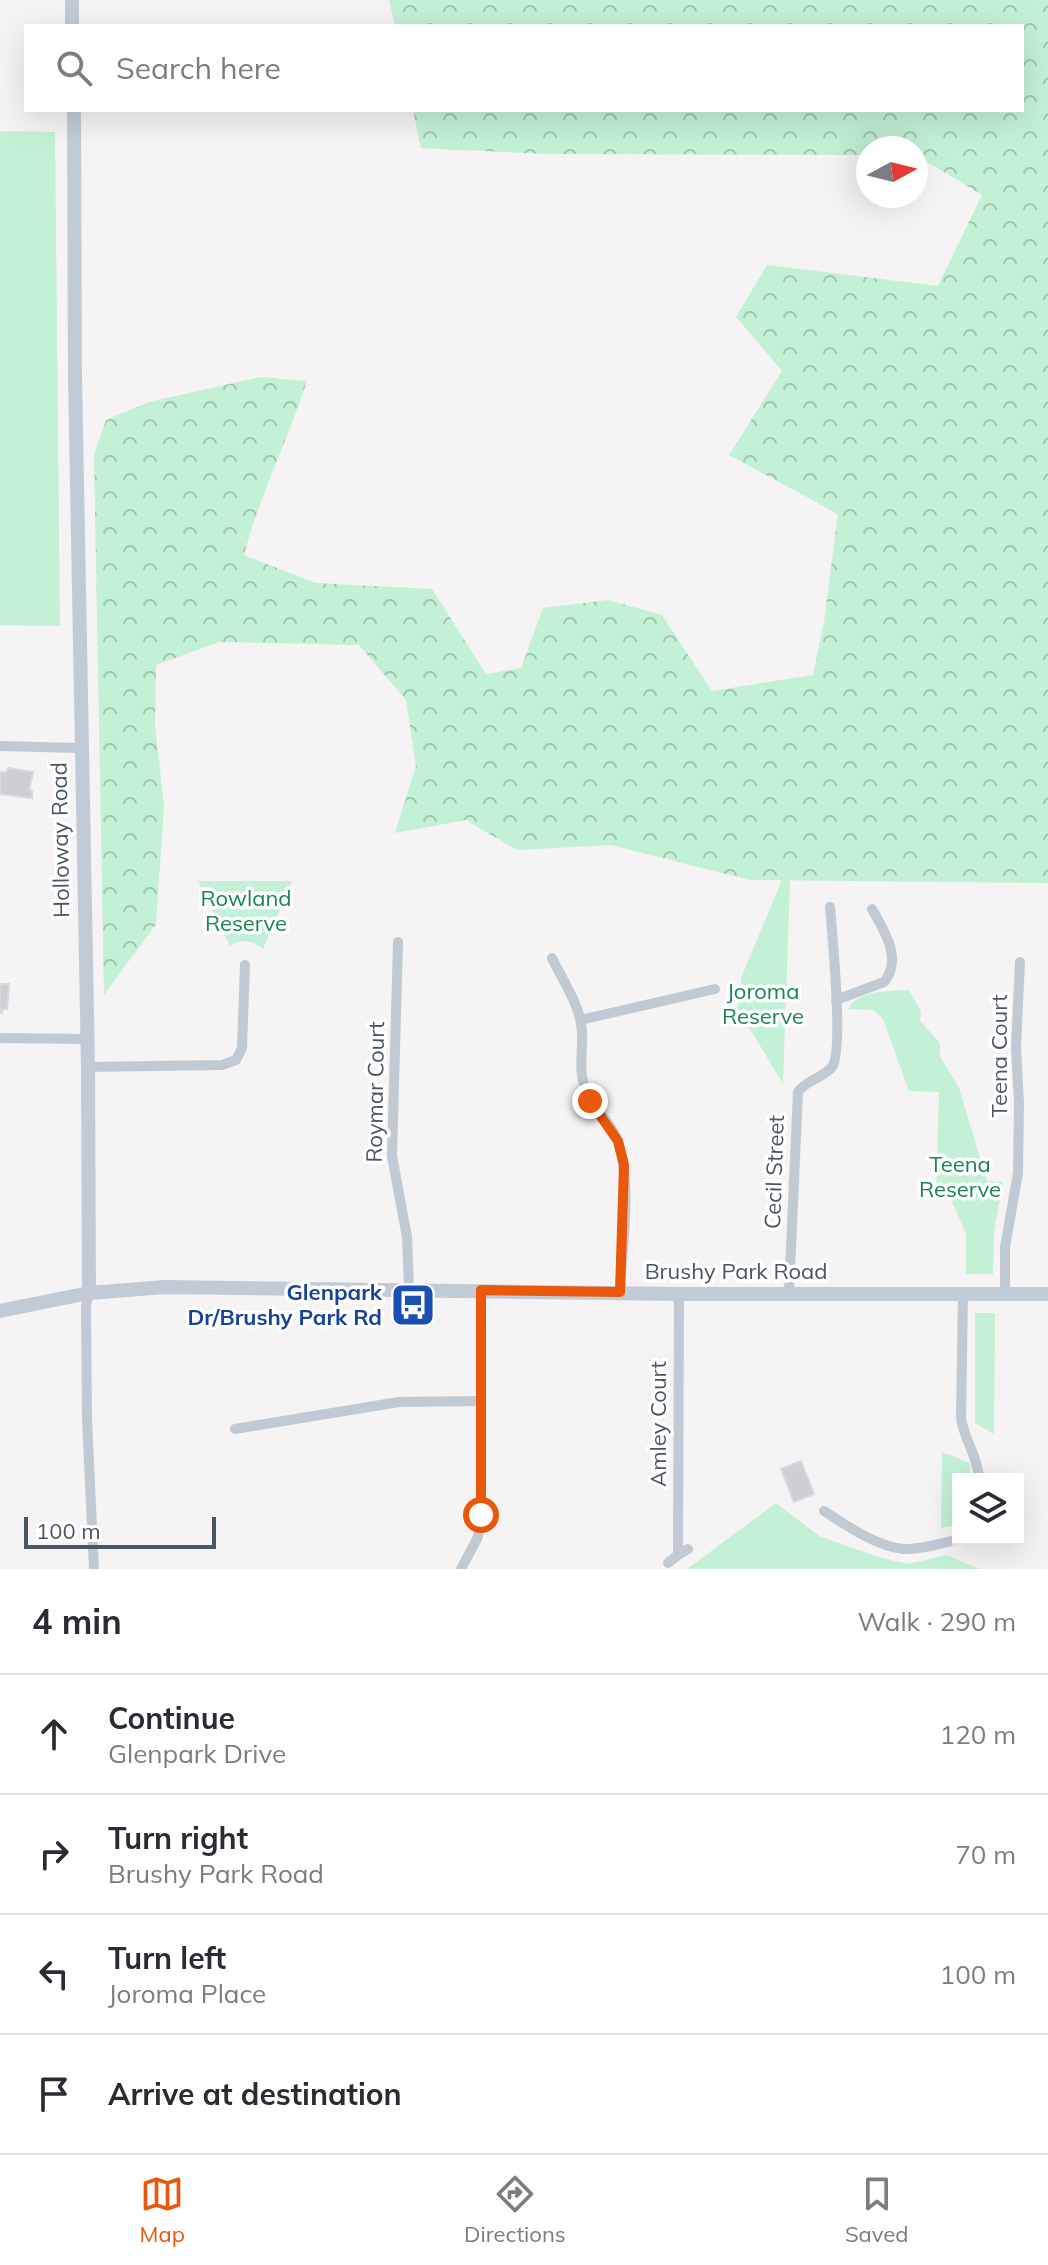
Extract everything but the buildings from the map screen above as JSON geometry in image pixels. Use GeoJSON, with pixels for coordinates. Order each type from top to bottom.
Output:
{"type":"FeatureCollection","features":[{"type":"Feature","properties":{"kind":"main road"},"geometry":{"type":"LineString","coordinates":[[72,0],[72,24]]}},
{"type":"Feature","properties":{"kind":"main road","name":"Holloway Road"},"geometry":{"type":"LineString","coordinates":[[74,112],[89,1293]]}},
{"type":"Feature","properties":{"kind":"main road","name":"Brushy Park Road"},"geometry":{"type":"LineString","coordinates":[[0,1311],[89,1293],[165,1287],[679,1294],[1048,1294]]}},
{"type":"Feature","properties":{"kind":"street"},"geometry":{"type":"LineString","coordinates":[[0,746],[80,748]]}},
{"type":"Feature","properties":{"kind":"street"},"geometry":{"type":"LineString","coordinates":[[830,907],[836,1000],[884,982],[888,977],[891,943],[872,909]]}},
{"type":"Feature","properties":{"kind":"street","name":"Roymar Court"},"geometry":{"type":"LineString","coordinates":[[398,942],[392,1156],[407,1237],[409,1289]]}},
{"type":"Feature","properties":{"kind":"street"},"geometry":{"type":"LineString","coordinates":[[552,958],[580,1020],[580,1057],[590,1101],[618,1141],[624,1165],[620,1292]]}},
{"type":"Feature","properties":{"kind":"street","name":"Teena Court"},"geometry":{"type":"LineString","coordinates":[[1005,1294],[1005,1247],[1018,1173],[1016,1047],[1020,962]]}},
{"type":"Feature","properties":{"kind":"street"},"geometry":{"type":"LineString","coordinates":[[88,1067],[222,1065],[236,1060],[242,1048],[245,965]]}},
{"type":"Feature","properties":{"kind":"street"},"geometry":{"type":"LineString","coordinates":[[580,1020],[715,989]]}},
{"type":"Feature","properties":{"kind":"street","name":"Cecil Street"},"geometry":{"type":"LineString","coordinates":[[789,1292],[796,1101],[803,1085],[834,1065],[836,1000]]}},
{"type":"Feature","properties":{"kind":"street"},"geometry":{"type":"LineString","coordinates":[[0,1038],[87,1039]]}},
{"type":"Feature","properties":{"kind":"street"},"geometry":{"type":"LineString","coordinates":[[461,1569],[478,1537],[481,1515],[481,1290]]}},
{"type":"Feature","properties":{"kind":"street","name":"Holloway Road"},"geometry":{"type":"LineString","coordinates":[[89,1293],[86,1306],[87,1419],[94,1569]]}},
{"type":"Feature","properties":{"kind":"street"},"geometry":{"type":"LineString","coordinates":[[963,1293],[961,1418],[978,1473]]}},
{"type":"Feature","properties":{"kind":"street","name":"Amley Court"},"geometry":{"type":"LineString","coordinates":[[668,1563],[683,1552],[679,1294]]}},
{"type":"Feature","properties":{"kind":"street"},"geometry":{"type":"LineString","coordinates":[[235,1429],[399,1402],[481,1401]]}},
{"type":"Feature","properties":{"kind":"street"},"geometry":{"type":"LineString","coordinates":[[824,1511],[865,1535],[895,1547],[918,1548],[952,1541]]}},
{"type":"Feature","properties":{"kind":"green space"},"geometry":{"type":"Polygon","coordinates":[[[389,0],[1048,0],[1048,883],[750,880],[611,845],[517,850],[466,820],[395,833],[416,766],[406,700],[359,645],[219,642],[156,665],[155,725],[164,806],[156,924],[104,995],[94,455],[106,420],[149,402],[261,377],[307,381],[244,555],[316,583],[432,589],[486,674],[521,668],[543,608],[608,600],[662,615],[712,691],[813,675],[824,622],[838,514],[729,455],[782,371],[736,317],[767,265],[938,286],[982,195],[928,162],[928,136],[856,136],[856,155],[546,154],[421,148],[413,112],[1024,112],[1024,24],[395,24],[389,0]]]}},
{"type":"Feature","properties":{"kind":"green space"},"geometry":{"type":"Polygon","coordinates":[[[0,131],[55,132],[60,626],[0,625],[0,131]]]}},
{"type":"Feature","properties":{"kind":"green space","name":"Joroma Reserve"},"geometry":{"type":"Polygon","coordinates":[[[782,880],[790,880],[783,1084],[737,1007],[742,992],[741,978],[782,880]]]}},
{"type":"Feature","properties":{"kind":"green space","name":"Rowland Reserve"},"geometry":{"type":"Polygon","coordinates":[[[198,881],[292,881],[263,949],[247,941],[230,946],[198,881]]]}},
{"type":"Feature","properties":{"kind":"green space","name":"Teena Reserve"},"geometry":{"type":"Polygon","coordinates":[[[909,990],[921,1012],[920,1021],[940,1043],[940,1056],[959,1088],[987,1181],[1003,1182],[994,1232],[993,1274],[966,1274],[966,1233],[950,1198],[936,1197],[939,1092],[909,1091],[883,1019],[874,1010],[848,1009],[866,995],[909,990]]]}},
{"type":"Feature","properties":{"kind":"green space"},"geometry":{"type":"Polygon","coordinates":[[[975,1313],[995,1313],[994,1434],[975,1423],[975,1313]]]}},
{"type":"Feature","properties":{"kind":"green space"},"geometry":{"type":"Polygon","coordinates":[[[942,1452],[970,1463],[970,1473],[952,1473],[952,1526],[941,1528],[942,1452]]]}},
{"type":"Feature","properties":{"kind":"green space"},"geometry":{"type":"Polygon","coordinates":[[[776,1503],[819,1536],[878,1557],[908,1564],[947,1555],[979,1569],[687,1569],[776,1503]]]}},
{"type":"Feature","properties":{"kind":"place","name":"Glenpark Dr/Brushy Park Rd"},"geometry":{"type":"Point","coordinates":[413,1305]}},
{"type":"Feature","properties":{"kind":"route"},"geometry":{"type":"LineString","coordinates":[[481,1515],[481,1290],[620,1292],[624,1165],[618,1141],[590,1101]]}}]}
